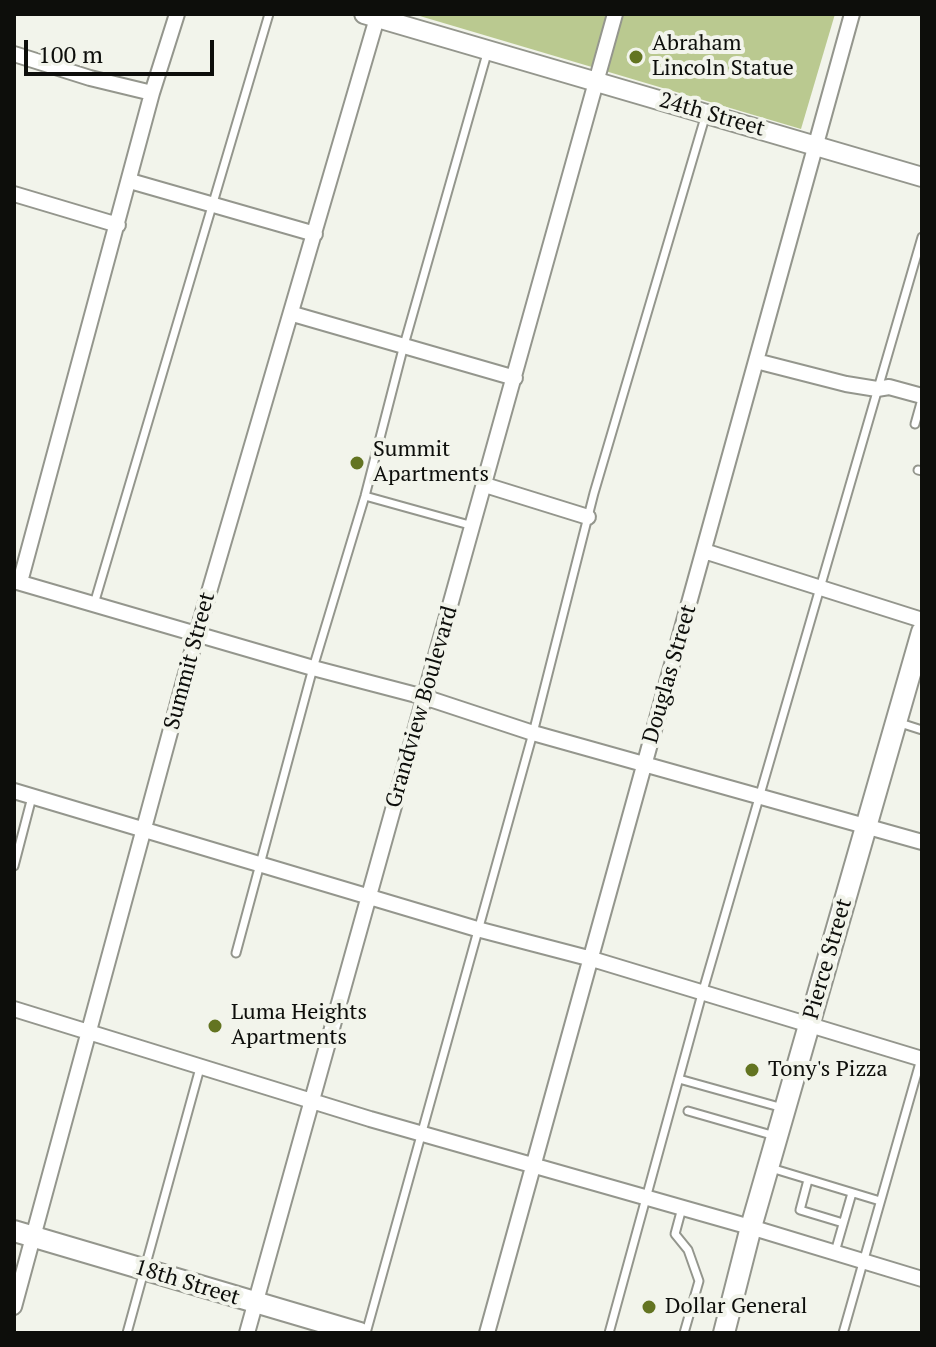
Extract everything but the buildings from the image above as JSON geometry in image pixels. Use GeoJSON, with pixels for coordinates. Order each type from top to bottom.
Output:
{"type":"FeatureCollection","features":[{"type":"Feature","properties":{"kind":"main road","name":"Pierce Street"},"geometry":{"type":"LineString","coordinates":[[724,1333],[751,1227],[922,632]]}},
{"type":"Feature","properties":{"kind":"main road","name":"18th Street"},"geometry":{"type":"LineString","coordinates":[[24,1234],[363,1333]]}},
{"type":"Feature","properties":{"kind":"street"},"geometry":{"type":"LineString","coordinates":[[177,14],[152,93],[118,225],[17,581],[313,668],[424,697],[533,733],[922,842]]}},
{"type":"Feature","properties":{"kind":"street","name":"Grandview Boulevard"},"geometry":{"type":"LineString","coordinates":[[247,1333],[615,14]]}},
{"type":"Feature","properties":{"kind":"street","name":"Douglas Street"},"geometry":{"type":"LineString","coordinates":[[487,1333],[852,14]]}},
{"type":"Feature","properties":{"kind":"street","name":"24th Street"},"geometry":{"type":"LineString","coordinates":[[370,16],[922,177]]}},
{"type":"Feature","properties":{"kind":"street","name":"Summit Street"},"geometry":{"type":"LineString","coordinates":[[14,1307],[24,1234],[88,1031],[197,633],[293,314],[370,16]]}},
{"type":"Feature","properties":{"kind":"street"},"geometry":{"type":"LineString","coordinates":[[14,54],[90,78],[152,93]]}},
{"type":"Feature","properties":{"kind":"street"},"geometry":{"type":"LineString","coordinates":[[130,181],[315,234]]}},
{"type":"Feature","properties":{"kind":"street"},"geometry":{"type":"LineString","coordinates":[[15,198],[118,225]]}},
{"type":"Feature","properties":{"kind":"street"},"geometry":{"type":"LineString","coordinates":[[293,314],[515,378]]}},
{"type":"Feature","properties":{"kind":"street"},"geometry":{"type":"LineString","coordinates":[[756,361],[846,384],[877,389],[889,387],[922,398]]}},
{"type":"Feature","properties":{"kind":"street"},"geometry":{"type":"LineString","coordinates":[[485,485],[588,517]]}},
{"type":"Feature","properties":{"kind":"street"},"geometry":{"type":"LineString","coordinates":[[704,551],[922,620]]}},
{"type":"Feature","properties":{"kind":"street"},"geometry":{"type":"LineString","coordinates":[[14,791],[922,1058]]}},
{"type":"Feature","properties":{"kind":"street"},"geometry":{"type":"LineString","coordinates":[[14,1009],[312,1102],[922,1279]]}},
{"type":"Feature","properties":{"kind":"lane"},"geometry":{"type":"LineString","coordinates":[[94,604],[269,14]]}},
{"type":"Feature","properties":{"kind":"lane"},"geometry":{"type":"LineString","coordinates":[[236,953],[258,864],[365,496],[404,345],[488,50]]}},
{"type":"Feature","properties":{"kind":"lane"},"geometry":{"type":"LineString","coordinates":[[363,1333],[533,733],[588,517],[706,113]]}},
{"type":"Feature","properties":{"kind":"lane"},"geometry":{"type":"LineString","coordinates":[[609,1333],[702,994],[922,237]]}},
{"type":"Feature","properties":{"kind":"lane"},"geometry":{"type":"LineString","coordinates":[[915,424],[922,398]]}},
{"type":"Feature","properties":{"kind":"lane"},"geometry":{"type":"LineString","coordinates":[[365,496],[473,526]]}},
{"type":"Feature","properties":{"kind":"lane"},"geometry":{"type":"LineString","coordinates":[[896,722],[922,730]]}},
{"type":"Feature","properties":{"kind":"lane"},"geometry":{"type":"LineString","coordinates":[[14,866],[32,797]]}},
{"type":"Feature","properties":{"kind":"lane"},"geometry":{"type":"LineString","coordinates":[[843,1333],[922,1058]]}},
{"type":"Feature","properties":{"kind":"lane"},"geometry":{"type":"LineString","coordinates":[[127,1333],[200,1068]]}},
{"type":"Feature","properties":{"kind":"lane"},"geometry":{"type":"LineString","coordinates":[[679,1079],[786,1108]]}},
{"type":"Feature","properties":{"kind":"lane"},"geometry":{"type":"LineString","coordinates":[[688,1111],[778,1136]]}},
{"type":"Feature","properties":{"kind":"lane"},"geometry":{"type":"LineString","coordinates":[[769,1167],[880,1201]]}},
{"type":"Feature","properties":{"kind":"lane"},"geometry":{"type":"LineString","coordinates":[[808,1180],[800,1210],[843,1223]]}},
{"type":"Feature","properties":{"kind":"lane"},"geometry":{"type":"LineString","coordinates":[[835,1252],[852,1193]]}},
{"type":"Feature","properties":{"kind":"lane"},"geometry":{"type":"LineString","coordinates":[[682,1208],[675,1234],[688,1250],[699,1281],[684,1333]]}},
{"type":"Feature","properties":{"kind":"green space"},"geometry":{"type":"Polygon","coordinates":[[[413,14],[835,14],[801,129],[413,14]]]}},
{"type":"Feature","properties":{"kind":"place","name":"Abraham Lincoln Statue"},"geometry":{"type":"Point","coordinates":[636,57]}},
{"type":"Feature","properties":{"kind":"place","name":"Summit Apartments"},"geometry":{"type":"Point","coordinates":[357,463]}},
{"type":"Feature","properties":{"kind":"place","name":"Luma Heights Apartments"},"geometry":{"type":"Point","coordinates":[215,1026]}},
{"type":"Feature","properties":{"kind":"place","name":"Tony's Pizza"},"geometry":{"type":"Point","coordinates":[752,1070]}},
{"type":"Feature","properties":{"kind":"place","name":"Dollar General"},"geometry":{"type":"Point","coordinates":[649,1307]}}]}
